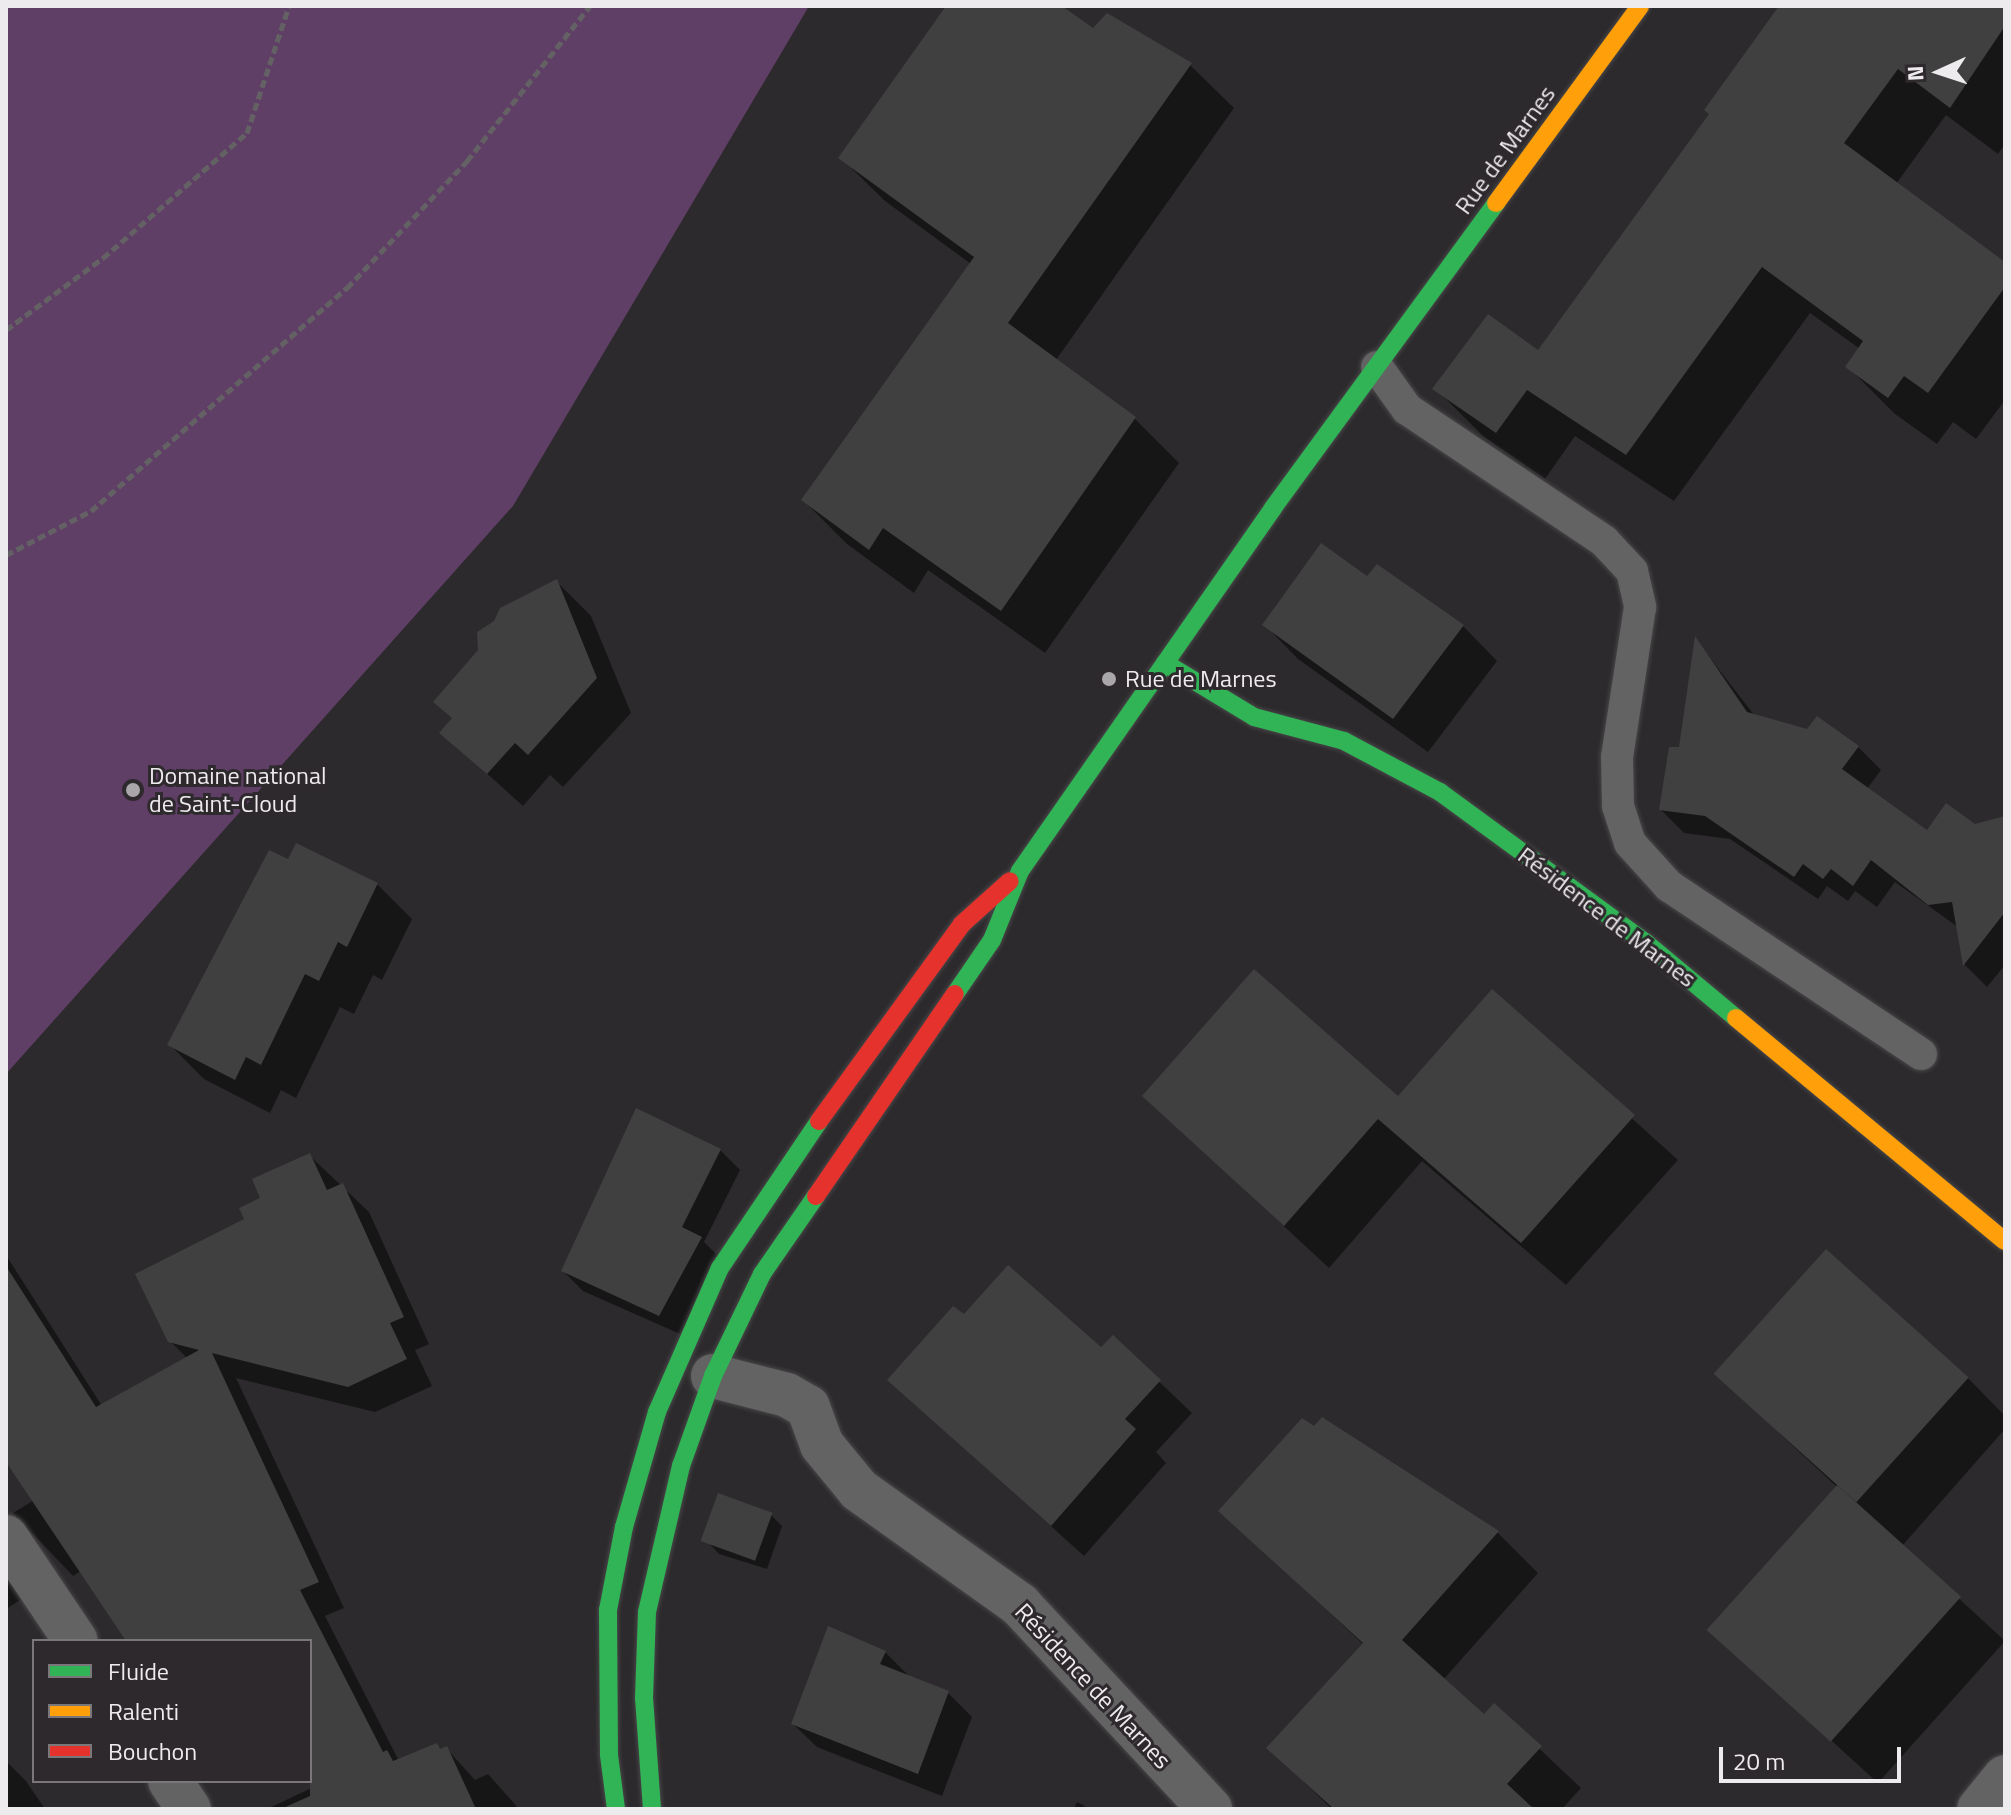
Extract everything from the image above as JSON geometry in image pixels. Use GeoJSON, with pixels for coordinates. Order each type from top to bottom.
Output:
{"type":"FeatureCollection","features":[{"type":"Feature","properties":{"kind":"main road","name":"Rue de Marnes"},"geometry":{"type":"LineString","coordinates":[[616,1809],[609,1755],[608,1610],[624,1527],[657,1412],[720,1268],[787,1165],[962,924],[1020,871],[1377,367],[1640,6]]}},
{"type":"Feature","properties":{"kind":"main road","name":"Résidence de Marnes"},"geometry":{"type":"LineString","coordinates":[[1165,663],[1254,717],[1344,741],[1440,792],[1646,943],[2005,1241]]}},
{"type":"Feature","properties":{"kind":"main road","name":"Rue de Marnes"},"geometry":{"type":"LineString","coordinates":[[652,1809],[644,1698],[647,1612],[681,1466],[713,1376],[762,1274],[817,1187],[992,940],[1020,871]]}},
{"type":"Feature","properties":{"kind":"street","name":"Résidence de Marnes"},"geometry":{"type":"LineString","coordinates":[[713,1376],[787,1395],[808,1407],[822,1445],[859,1490],[1020,1605],[1210,1809]]}},
{"type":"Feature","properties":{"kind":"street"},"geometry":{"type":"LineString","coordinates":[[6,1537],[75,1639]]}},
{"type":"Feature","properties":{"kind":"street"},"geometry":{"type":"LineString","coordinates":[[1979,1809],[2005,1777]]}},
{"type":"Feature","properties":{"kind":"lane"},"geometry":{"type":"LineString","coordinates":[[1377,367],[1407,409],[1604,541],[1632,571],[1640,607],[1617,757],[1618,806],[1630,843],[1669,886],[1921,1054]]}},
{"type":"Feature","properties":{"kind":"path"},"geometry":{"type":"LineString","coordinates":[[6,330],[103,258],[247,133],[289,6]]}},
{"type":"Feature","properties":{"kind":"path"},"geometry":{"type":"LineString","coordinates":[[6,555],[91,511],[347,288],[467,161],[590,6]]}},
{"type":"Feature","properties":{"kind":"shaded area","name":"Domaine national de Saint-Cloud"},"geometry":{"type":"Polygon","coordinates":[[[6,6],[809,6],[513,506],[6,1074],[6,6]]]}},
{"type":"Feature","properties":{"kind":"building"},"geometry":{"type":"Polygon","coordinates":[[[946,6],[1062,6],[1093,28],[1107,13],[1192,63],[1008,323],[1136,417],[1001,611],[883,528],[869,550],[801,500],[974,257],[838,158],[946,6]]]}},
{"type":"Feature","properties":{"kind":"building"},"geometry":{"type":"Polygon","coordinates":[[[1779,6],[2005,6],[2005,26],[1950,108],[1898,69],[1844,143],[2005,262],[2005,287],[1928,393],[1904,376],[1888,398],[1845,367],[1863,341],[1762,267],[1626,455],[1527,390],[1496,433],[1432,389],[1488,314],[1538,350],[1709,114],[1704,110],[1779,6]]]}},
{"type":"Feature","properties":{"kind":"building"},"geometry":{"type":"Polygon","coordinates":[[[1321,543],[1367,576],[1377,564],[1464,625],[1393,719],[1262,625],[1321,543]]]}},
{"type":"Feature","properties":{"kind":"building"},"geometry":{"type":"Polygon","coordinates":[[[557,579],[597,678],[528,755],[515,743],[487,774],[439,733],[452,718],[433,702],[478,650],[477,632],[494,621],[500,608],[557,579]]]}},
{"type":"Feature","properties":{"kind":"building"},"geometry":{"type":"Polygon","coordinates":[[[1695,636],[1747,712],[1807,729],[1817,716],[1859,746],[1842,769],[1927,830],[1946,803],[1975,824],[2005,816],[2005,912],[1963,966],[1952,902],[1928,905],[1871,860],[1853,886],[1831,869],[1823,879],[1803,864],[1794,877],[1705,816],[1659,810],[1669,747],[1679,747],[1695,636]]]}},
{"type":"Feature","properties":{"kind":"building"},"geometry":{"type":"Polygon","coordinates":[[[296,843],[378,883],[347,947],[338,942],[319,981],[305,974],[261,1065],[246,1057],[235,1080],[167,1045],[269,850],[288,859],[296,843]]]}},
{"type":"Feature","properties":{"kind":"building"},"geometry":{"type":"Polygon","coordinates":[[[1254,969],[1398,1096],[1492,989],[1635,1115],[1521,1243],[1378,1119],[1284,1226],[1142,1096],[1254,969]]]}},
{"type":"Feature","properties":{"kind":"building"},"geometry":{"type":"Polygon","coordinates":[[[636,1108],[721,1149],[682,1227],[702,1237],[659,1316],[561,1271],[636,1108]]]}},
{"type":"Feature","properties":{"kind":"building"},"geometry":{"type":"Polygon","coordinates":[[[310,1153],[327,1190],[343,1183],[404,1317],[390,1323],[407,1359],[348,1387],[212,1353],[319,1582],[300,1590],[383,1752],[387,1750],[393,1761],[437,1743],[440,1749],[447,1746],[476,1809],[281,1809],[310,1796],[312,1639],[125,1639],[6,1462],[6,1266],[96,1407],[199,1350],[168,1342],[135,1274],[244,1219],[239,1208],[260,1198],[252,1179],[310,1153]]]}},
{"type":"Feature","properties":{"kind":"building"},"geometry":{"type":"Polygon","coordinates":[[[1826,1249],[1969,1377],[1856,1502],[1714,1374],[1826,1249]]]}},
{"type":"Feature","properties":{"kind":"building"},"geometry":{"type":"Polygon","coordinates":[[[1008,1265],[1101,1347],[1113,1335],[1161,1380],[1125,1419],[1136,1429],[1051,1526],[887,1380],[953,1306],[964,1314],[1008,1265]]]}},
{"type":"Feature","properties":{"kind":"building"},"geometry":{"type":"Polygon","coordinates":[[[1322,1417],[1499,1531],[1402,1640],[1484,1714],[1494,1703],[1542,1746],[1507,1784],[1534,1809],[1334,1809],[1266,1748],[1363,1643],[1218,1511],[1302,1418],[1314,1426],[1322,1417]]]}},
{"type":"Feature","properties":{"kind":"building"},"geometry":{"type":"Polygon","coordinates":[[[1837,1485],[1961,1597],[1831,1742],[1707,1630],[1837,1485]]]}},
{"type":"Feature","properties":{"kind":"building"},"geometry":{"type":"Polygon","coordinates":[[[718,1493],[773,1513],[755,1561],[701,1541],[718,1493]]]}},
{"type":"Feature","properties":{"kind":"building"},"geometry":{"type":"Polygon","coordinates":[[[828,1626],[886,1651],[880,1664],[949,1691],[918,1774],[791,1724],[828,1626]]]}},
{"type":"Feature","properties":{"kind":"traffic: fast"},"geometry":{"type":"LineString","coordinates":[[955,994],[992,940],[1020,871],[1273,508],[1496,203]]}},
{"type":"Feature","properties":{"kind":"traffic: fast"},"geometry":{"type":"LineString","coordinates":[[1165,663],[1254,717],[1344,741],[1440,792],[1646,943],[1736,1018]]}},
{"type":"Feature","properties":{"kind":"traffic: fast"},"geometry":{"type":"LineString","coordinates":[[616,1809],[609,1755],[608,1610],[624,1527],[657,1412],[720,1268],[819,1121]]}},
{"type":"Feature","properties":{"kind":"traffic: fast"},"geometry":{"type":"LineString","coordinates":[[652,1809],[644,1698],[647,1612],[681,1466],[713,1376],[762,1274],[816,1196]]}},
{"type":"Feature","properties":{"kind":"traffic: slow"},"geometry":{"type":"LineString","coordinates":[[1496,203],[1640,6]]}},
{"type":"Feature","properties":{"kind":"traffic: slow"},"geometry":{"type":"LineString","coordinates":[[1736,1018],[2005,1241]]}},
{"type":"Feature","properties":{"kind":"traffic: jam"},"geometry":{"type":"LineString","coordinates":[[819,1121],[962,924],[1010,881]]}},
{"type":"Feature","properties":{"kind":"traffic: jam"},"geometry":{"type":"LineString","coordinates":[[816,1196],[955,994]]}},
{"type":"Feature","properties":{"kind":"place","name":"Rue de Marnes"},"geometry":{"type":"Point","coordinates":[1109,679]}},
{"type":"Feature","properties":{"kind":"place","name":"Domaine national de Saint-Cloud"},"geometry":{"type":"Point","coordinates":[133,790]}}]}
